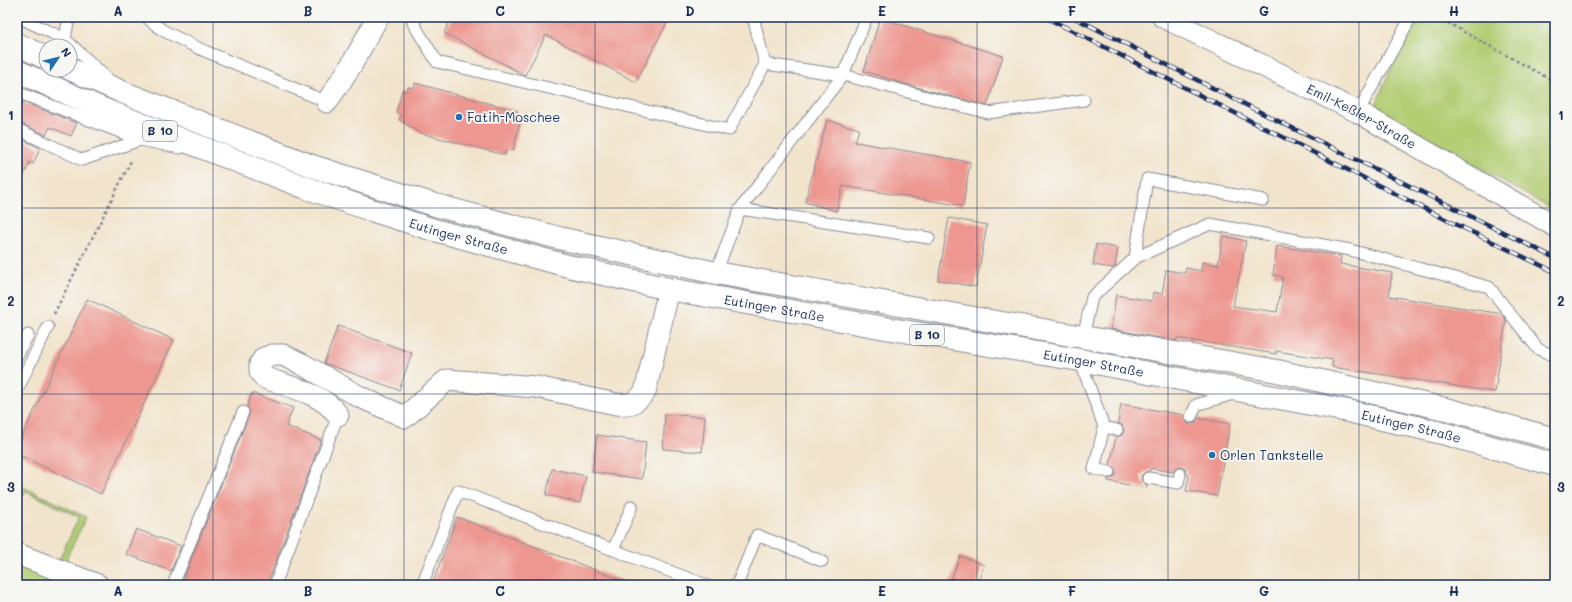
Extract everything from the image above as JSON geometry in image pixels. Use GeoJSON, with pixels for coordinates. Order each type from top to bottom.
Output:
{"type":"FeatureCollection","features":[{"type":"Feature","properties":{"kind":"main road"},"geometry":{"type":"LineString","coordinates":[[17,44],[38,54]]}},
{"type":"Feature","properties":{"kind":"main road","name":"Eutinger Straße"},"geometry":{"type":"LineString","coordinates":[[17,71],[105,110],[364,208],[434,230],[568,266],[669,289],[1244,390],[1348,411],[1442,433],[1555,465]]}},
{"type":"Feature","properties":{"kind":"main road","name":"Eutinger Straße"},"geometry":{"type":"LineString","coordinates":[[78,73],[122,92],[312,166],[435,205],[559,238],[716,273],[1277,371],[1450,410],[1555,439]]}},
{"type":"Feature","properties":{"kind":"street"},"geometry":{"type":"LineString","coordinates":[[327,102],[352,64],[378,17]]}},
{"type":"Feature","properties":{"kind":"street","name":"Emil-Keßler-Straße"},"geometry":{"type":"LineString","coordinates":[[1163,17],[1261,59],[1358,112],[1555,226]]}},
{"type":"Feature","properties":{"kind":"street"},"geometry":{"type":"LineString","coordinates":[[338,415],[331,406],[314,396],[265,378],[260,372],[260,364],[264,358],[272,355],[283,355],[360,396],[405,417],[447,380],[536,387],[616,404],[630,405],[638,401],[646,392],[669,289]]}},
{"type":"Feature","properties":{"kind":"street"},"geometry":{"type":"LineString","coordinates":[[17,554],[105,584]]}},
{"type":"Feature","properties":{"kind":"lane"},"geometry":{"type":"LineString","coordinates":[[18,17],[63,38]]}},
{"type":"Feature","properties":{"kind":"lane"},"geometry":{"type":"LineString","coordinates":[[65,38],[69,17]]}},
{"type":"Feature","properties":{"kind":"lane"},"geometry":{"type":"LineString","coordinates":[[146,17],[162,30],[194,46],[327,102]]}},
{"type":"Feature","properties":{"kind":"lane"},"geometry":{"type":"LineString","coordinates":[[417,17],[413,23],[437,62],[728,130],[765,64],[753,17]]}},
{"type":"Feature","properties":{"kind":"lane"},"geometry":{"type":"LineString","coordinates":[[716,273],[740,209],[843,76],[867,17]]}},
{"type":"Feature","properties":{"kind":"lane"},"geometry":{"type":"LineString","coordinates":[[1358,112],[1411,17]]}},
{"type":"Feature","properties":{"kind":"lane"},"geometry":{"type":"LineString","coordinates":[[78,51],[122,92]]}},
{"type":"Feature","properties":{"kind":"lane"},"geometry":{"type":"LineString","coordinates":[[765,64],[843,76],[988,113],[1084,100]]}},
{"type":"Feature","properties":{"kind":"lane"},"geometry":{"type":"LineString","coordinates":[[17,92],[140,140],[224,156]]}},
{"type":"Feature","properties":{"kind":"lane"},"geometry":{"type":"LineString","coordinates":[[17,129],[82,160],[140,140]]}},
{"type":"Feature","properties":{"kind":"lane"},"geometry":{"type":"LineString","coordinates":[[1135,258],[1147,179],[1263,200]]}},
{"type":"Feature","properties":{"kind":"lane"},"geometry":{"type":"LineString","coordinates":[[740,209],[929,238]]}},
{"type":"Feature","properties":{"kind":"lane"},"geometry":{"type":"LineString","coordinates":[[1083,337],[1092,297],[1135,258],[1210,224],[1350,250],[1489,287],[1538,349],[1555,356]]}},
{"type":"Feature","properties":{"kind":"lane"},"geometry":{"type":"LineString","coordinates":[[17,390],[48,327]]}},
{"type":"Feature","properties":{"kind":"lane"},"geometry":{"type":"LineString","coordinates":[[17,356],[28,335]]}},
{"type":"Feature","properties":{"kind":"lane"},"geometry":{"type":"LineString","coordinates":[[1080,360],[1104,427],[1094,469],[1109,472]]}},
{"type":"Feature","properties":{"kind":"lane"},"geometry":{"type":"LineString","coordinates":[[1191,417],[1196,405],[1244,390]]}},
{"type":"Feature","properties":{"kind":"lane"},"geometry":{"type":"LineString","coordinates":[[173,585],[243,412]]}},
{"type":"Feature","properties":{"kind":"lane"},"geometry":{"type":"LineString","coordinates":[[275,585],[338,415]]}},
{"type":"Feature","properties":{"kind":"lane"},"geometry":{"type":"LineString","coordinates":[[1104,427],[1117,430]]}},
{"type":"Feature","properties":{"kind":"lane"},"geometry":{"type":"LineString","coordinates":[[1148,478],[1178,483],[1180,474]]}},
{"type":"Feature","properties":{"kind":"lane"},"geometry":{"type":"LineString","coordinates":[[422,585],[458,491],[706,585]]}},
{"type":"Feature","properties":{"kind":"lane"},"geometry":{"type":"LineString","coordinates":[[613,550],[632,506]]}},
{"type":"Feature","properties":{"kind":"lane"},"geometry":{"type":"LineString","coordinates":[[737,585],[756,536],[822,561]]}},
{"type":"Feature","properties":{"kind":"path"},"geometry":{"type":"LineString","coordinates":[[1437,17],[1555,82]]}},
{"type":"Feature","properties":{"kind":"path"},"geometry":{"type":"LineString","coordinates":[[48,327],[127,168]]}},
{"type":"Feature","properties":{"kind":"green space"},"geometry":{"type":"Polygon","coordinates":[[[1412,17],[1555,17],[1555,211],[1375,107],[1412,17]]]}},
{"type":"Feature","properties":{"kind":"green space"},"geometry":{"type":"Polygon","coordinates":[[[17,484],[86,517],[63,566],[59,560],[79,517],[25,491],[18,504],[17,484]]]}},
{"type":"Feature","properties":{"kind":"green space"},"geometry":{"type":"Polygon","coordinates":[[[17,563],[74,585],[17,585],[17,563]]]}},
{"type":"Feature","properties":{"kind":"building"},"geometry":{"type":"Polygon","coordinates":[[[452,17],[670,17],[636,82],[546,35],[525,75],[444,33],[452,17]]]}},
{"type":"Feature","properties":{"kind":"building"},"geometry":{"type":"Polygon","coordinates":[[[880,18],[1003,56],[987,106],[905,84],[864,71],[880,18]]]}},
{"type":"Feature","properties":{"kind":"building","name":"Fatih-Moschee"},"geometry":{"type":"Polygon","coordinates":[[[415,83],[517,111],[516,116],[521,118],[513,151],[507,149],[505,155],[420,133],[399,120],[401,115],[396,113],[402,90],[407,91],[408,87],[414,88],[415,83]]]}},
{"type":"Feature","properties":{"kind":"building"},"geometry":{"type":"Polygon","coordinates":[[[17,100],[77,123],[71,136],[50,127],[46,135],[17,122],[17,100]]]}},
{"type":"Feature","properties":{"kind":"building"},"geometry":{"type":"Polygon","coordinates":[[[827,120],[859,129],[855,142],[970,162],[963,206],[843,186],[836,211],[805,202],[827,120]]]}},
{"type":"Feature","properties":{"kind":"building"},"geometry":{"type":"Polygon","coordinates":[[[17,137],[40,148],[33,164],[30,162],[17,191],[17,137]]]}},
{"type":"Feature","properties":{"kind":"building"},"geometry":{"type":"Polygon","coordinates":[[[949,218],[987,225],[976,287],[938,280],[949,218]]]}},
{"type":"Feature","properties":{"kind":"building"},"geometry":{"type":"Polygon","coordinates":[[[1223,236],[1246,241],[1233,306],[1277,312],[1283,277],[1273,275],[1277,246],[1341,256],[1340,264],[1392,273],[1389,296],[1502,314],[1506,320],[1495,392],[1332,367],[1333,360],[1276,351],[1276,354],[1177,338],[1177,341],[1111,329],[1116,295],[1152,301],[1153,292],[1162,294],[1166,270],[1185,273],[1186,268],[1201,271],[1202,262],[1218,265],[1223,236]]]}},
{"type":"Feature","properties":{"kind":"building"},"geometry":{"type":"Polygon","coordinates":[[[1096,244],[1118,248],[1115,267],[1093,265],[1096,244]]]}},
{"type":"Feature","properties":{"kind":"building"},"geometry":{"type":"Polygon","coordinates":[[[87,299],[174,340],[101,494],[17,454],[17,447],[87,299]]]}},
{"type":"Feature","properties":{"kind":"building"},"geometry":{"type":"Polygon","coordinates":[[[338,326],[412,353],[399,390],[324,363],[338,326]]]}},
{"type":"Feature","properties":{"kind":"building"},"geometry":{"type":"Polygon","coordinates":[[[252,393],[293,408],[286,426],[321,440],[297,505],[267,585],[181,585],[249,415],[250,411],[247,407],[252,393]]]}},
{"type":"Feature","properties":{"kind":"building"},"geometry":{"type":"Polygon","coordinates":[[[1121,404],[1184,415],[1185,421],[1189,424],[1195,423],[1198,418],[1230,424],[1217,496],[1186,491],[1189,475],[1187,475],[1185,469],[1181,467],[1175,469],[1173,472],[1150,468],[1150,471],[1145,472],[1141,476],[1142,481],[1147,485],[1146,488],[1108,481],[1108,479],[1114,477],[1116,473],[1114,467],[1110,465],[1116,437],[1122,435],[1124,431],[1122,425],[1118,423],[1121,404]]]}},
{"type":"Feature","properties":{"kind":"building"},"geometry":{"type":"Polygon","coordinates":[[[665,414],[705,417],[702,452],[663,449],[665,414]]]}},
{"type":"Feature","properties":{"kind":"building"},"geometry":{"type":"Polygon","coordinates":[[[597,435],[646,442],[642,479],[592,472],[597,435]]]}},
{"type":"Feature","properties":{"kind":"building"},"geometry":{"type":"Polygon","coordinates":[[[552,469],[586,476],[580,503],[546,495],[552,469]]]}},
{"type":"Feature","properties":{"kind":"building"},"geometry":{"type":"Polygon","coordinates":[[[457,517],[632,584],[632,585],[432,585],[457,517]]]}},
{"type":"Feature","properties":{"kind":"building"},"geometry":{"type":"Polygon","coordinates":[[[136,529],[181,546],[171,571],[126,554],[136,529]]]}},
{"type":"Feature","properties":{"kind":"building"},"geometry":{"type":"Polygon","coordinates":[[[960,556],[984,565],[977,585],[949,585],[960,556]]]}},
{"type":"Feature","properties":{"kind":"railway"},"geometry":{"type":"LineString","coordinates":[[1045,17],[1447,220],[1555,272]]}},
{"type":"Feature","properties":{"kind":"railway"},"geometry":{"type":"LineString","coordinates":[[1073,17],[1262,113],[1555,258]]}},
{"type":"Feature","properties":{"kind":"place","name":"Fatih-Moschee"},"geometry":{"type":"Point","coordinates":[459,117]}},
{"type":"Feature","properties":{"kind":"place","name":"Orlen Tankstelle"},"geometry":{"type":"Point","coordinates":[1212,455]}}]}
